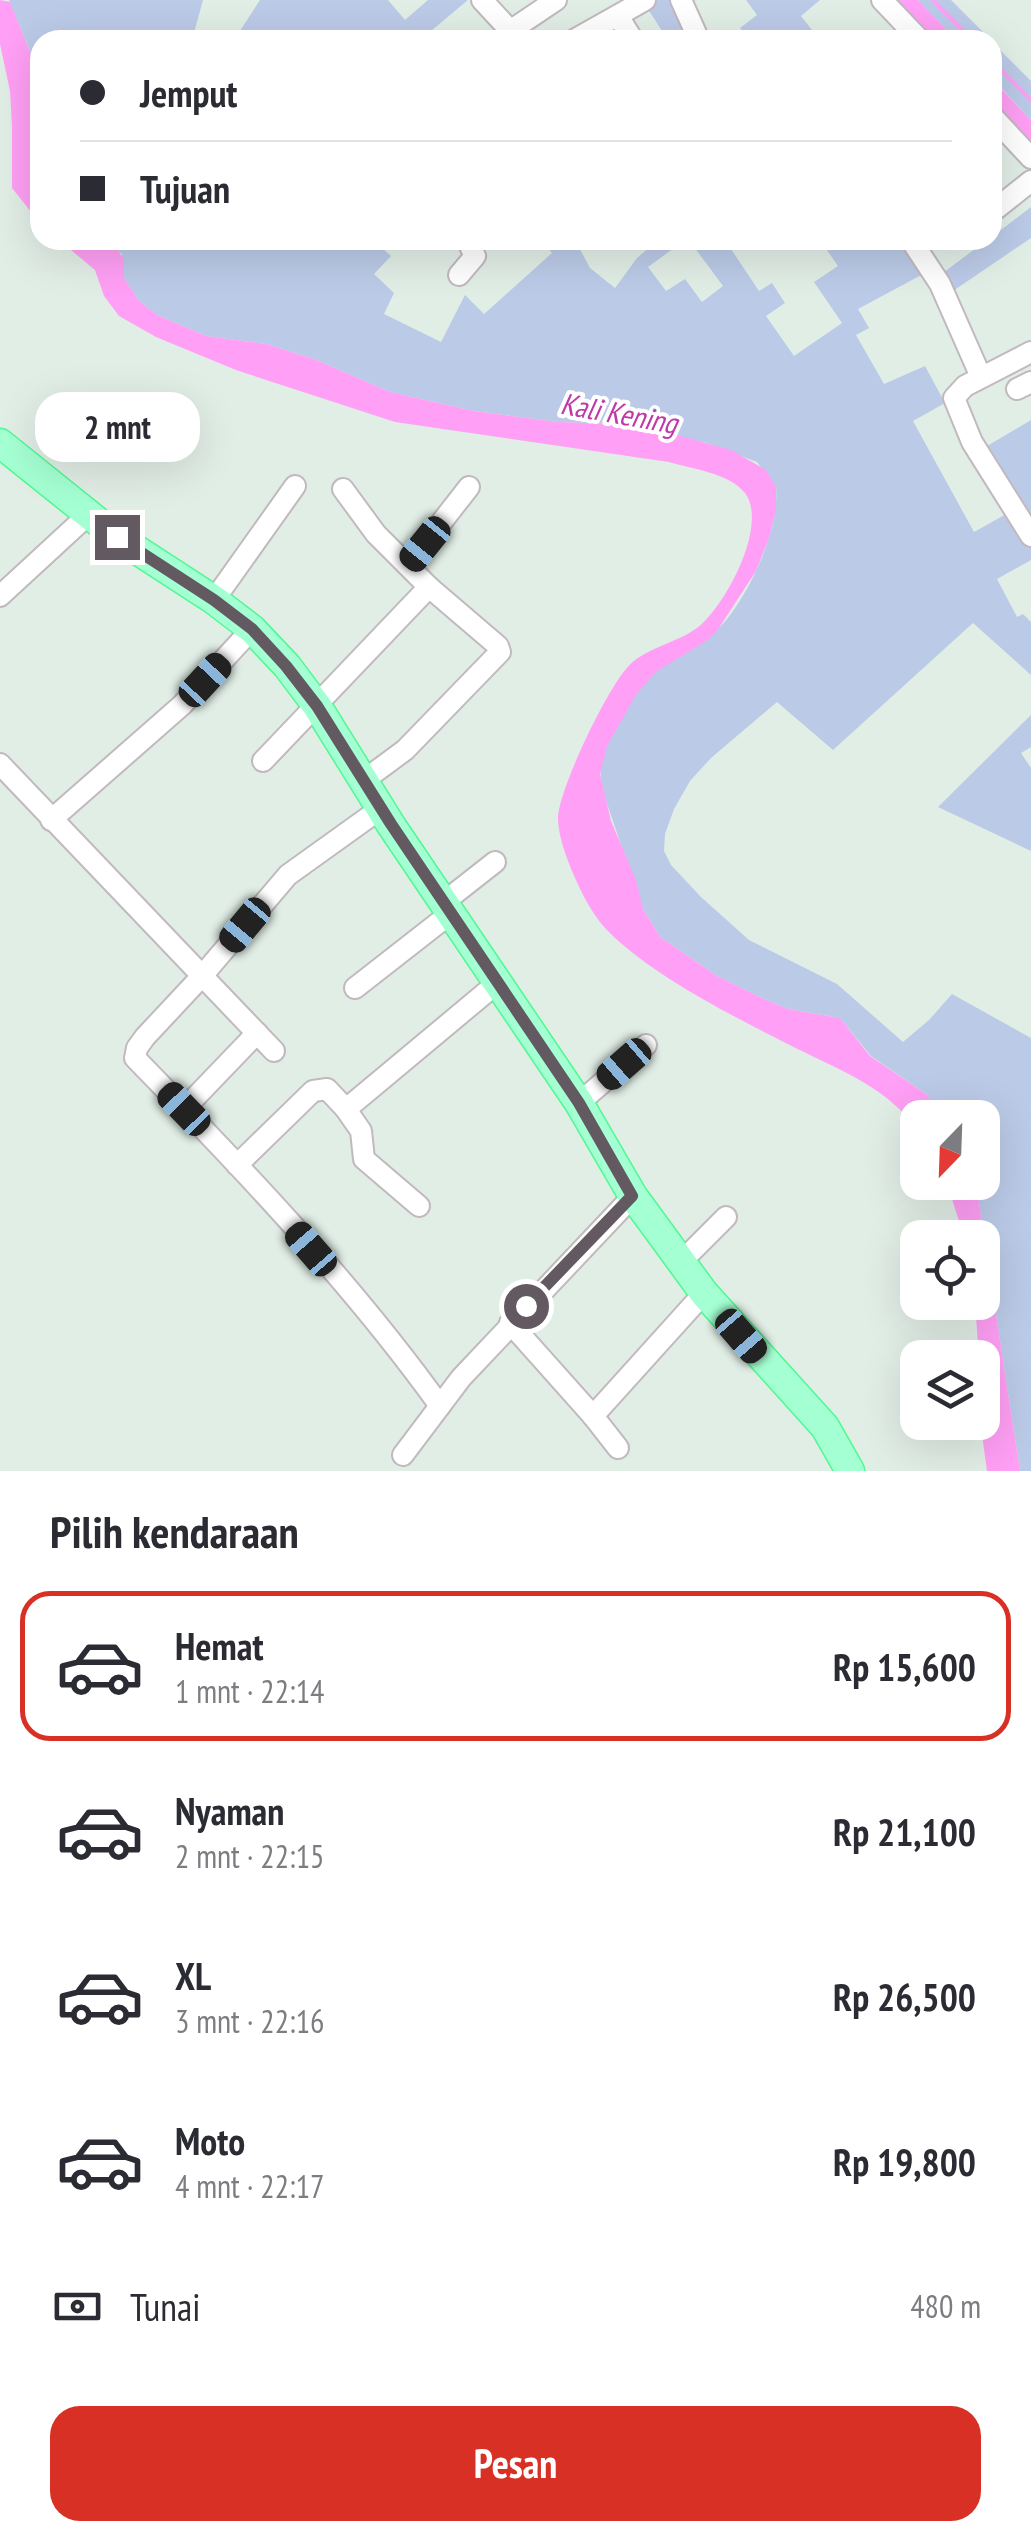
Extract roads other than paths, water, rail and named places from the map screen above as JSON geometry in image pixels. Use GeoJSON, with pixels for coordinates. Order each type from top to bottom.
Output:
{"type":"FeatureCollection","features":[{"type":"Feature","properties":{"kind":"main road"},"geometry":{"type":"LineString","coordinates":[[0,443],[146,558],[252,629],[286,666],[317,706],[380,809],[579,1103],[632,1196],[704,1293],[824,1427],[850,1471]]}},
{"type":"Feature","properties":{"kind":"street"},"geometry":{"type":"LineString","coordinates":[[482,0],[509,30]]}},
{"type":"Feature","properties":{"kind":"street"},"geometry":{"type":"LineString","coordinates":[[521,30],[556,0]]}},
{"type":"Feature","properties":{"kind":"street"},"geometry":{"type":"LineString","coordinates":[[592,30],[645,0]]}},
{"type":"Feature","properties":{"kind":"street"},"geometry":{"type":"LineString","coordinates":[[681,0],[690,30]]}},
{"type":"Feature","properties":{"kind":"street"},"geometry":{"type":"LineString","coordinates":[[882,0],[910,30]]}},
{"type":"Feature","properties":{"kind":"street"},"geometry":{"type":"LineString","coordinates":[[618,16],[626,30]]}},
{"type":"Feature","properties":{"kind":"street"},"geometry":{"type":"LineString","coordinates":[[1002,130],[1031,158]]}},
{"type":"Feature","properties":{"kind":"street"},"geometry":{"type":"LineString","coordinates":[[1002,204],[1031,181]]}},
{"type":"Feature","properties":{"kind":"street"},"geometry":{"type":"LineString","coordinates":[[459,275],[475,256],[473,250]]}},
{"type":"Feature","properties":{"kind":"street"},"geometry":{"type":"LineString","coordinates":[[918,250],[940,284],[981,377]]}},
{"type":"Feature","properties":{"kind":"street"},"geometry":{"type":"LineString","coordinates":[[1031,352],[960,390],[955,404],[972,442],[1031,536]]}},
{"type":"Feature","properties":{"kind":"street"},"geometry":{"type":"LineString","coordinates":[[214,600],[294,486]]}},
{"type":"Feature","properties":{"kind":"street"},"geometry":{"type":"LineString","coordinates":[[408,565],[469,487]]}},
{"type":"Feature","properties":{"kind":"street"},"geometry":{"type":"LineString","coordinates":[[343,488],[376,534],[500,652],[405,750],[364,780]]}},
{"type":"Feature","properties":{"kind":"street"},"geometry":{"type":"LineString","coordinates":[[0,596],[88,514]]}},
{"type":"Feature","properties":{"kind":"street"},"geometry":{"type":"LineString","coordinates":[[263,761],[430,587]]}},
{"type":"Feature","properties":{"kind":"street"},"geometry":{"type":"LineString","coordinates":[[51,820],[182,705],[252,629]]}},
{"type":"Feature","properties":{"kind":"street"},"geometry":{"type":"LineString","coordinates":[[0,764],[274,1050]]}},
{"type":"Feature","properties":{"kind":"street"},"geometry":{"type":"LineString","coordinates":[[380,809],[288,876],[145,1036],[134,1054],[372,1318],[440,1406]]}},
{"type":"Feature","properties":{"kind":"street"},"geometry":{"type":"LineString","coordinates":[[355,988],[495,862]]}},
{"type":"Feature","properties":{"kind":"street"},"geometry":{"type":"LineString","coordinates":[[345,1108],[496,984]]}},
{"type":"Feature","properties":{"kind":"street"},"geometry":{"type":"LineString","coordinates":[[184,1109],[257,1033]]}},
{"type":"Feature","properties":{"kind":"street"},"geometry":{"type":"LineString","coordinates":[[579,1103],[646,1046]]}},
{"type":"Feature","properties":{"kind":"street"},"geometry":{"type":"LineString","coordinates":[[237,1165],[313,1091],[327,1089],[361,1131],[364,1160],[418,1206]]}},
{"type":"Feature","properties":{"kind":"street"},"geometry":{"type":"LineString","coordinates":[[403,1455],[510,1323],[632,1196]]}},
{"type":"Feature","properties":{"kind":"street"},"geometry":{"type":"LineString","coordinates":[[682,1262],[726,1216]]}},
{"type":"Feature","properties":{"kind":"street"},"geometry":{"type":"LineString","coordinates":[[593,1416],[704,1293]]}},
{"type":"Feature","properties":{"kind":"street"},"geometry":{"type":"LineString","coordinates":[[510,1323],[618,1448]]}},
{"type":"Feature","properties":{"kind":"waterway"},"geometry":{"type":"LineString","coordinates":[[933,0],[962,30]]}},
{"type":"Feature","properties":{"kind":"waterway"},"geometry":{"type":"LineString","coordinates":[[1002,71],[1031,100]]}},
{"type":"Feature","properties":{"kind":"water label","name":"Kali Kening"},"geometry":{"type":"Point","coordinates":[619,414]}}]}
